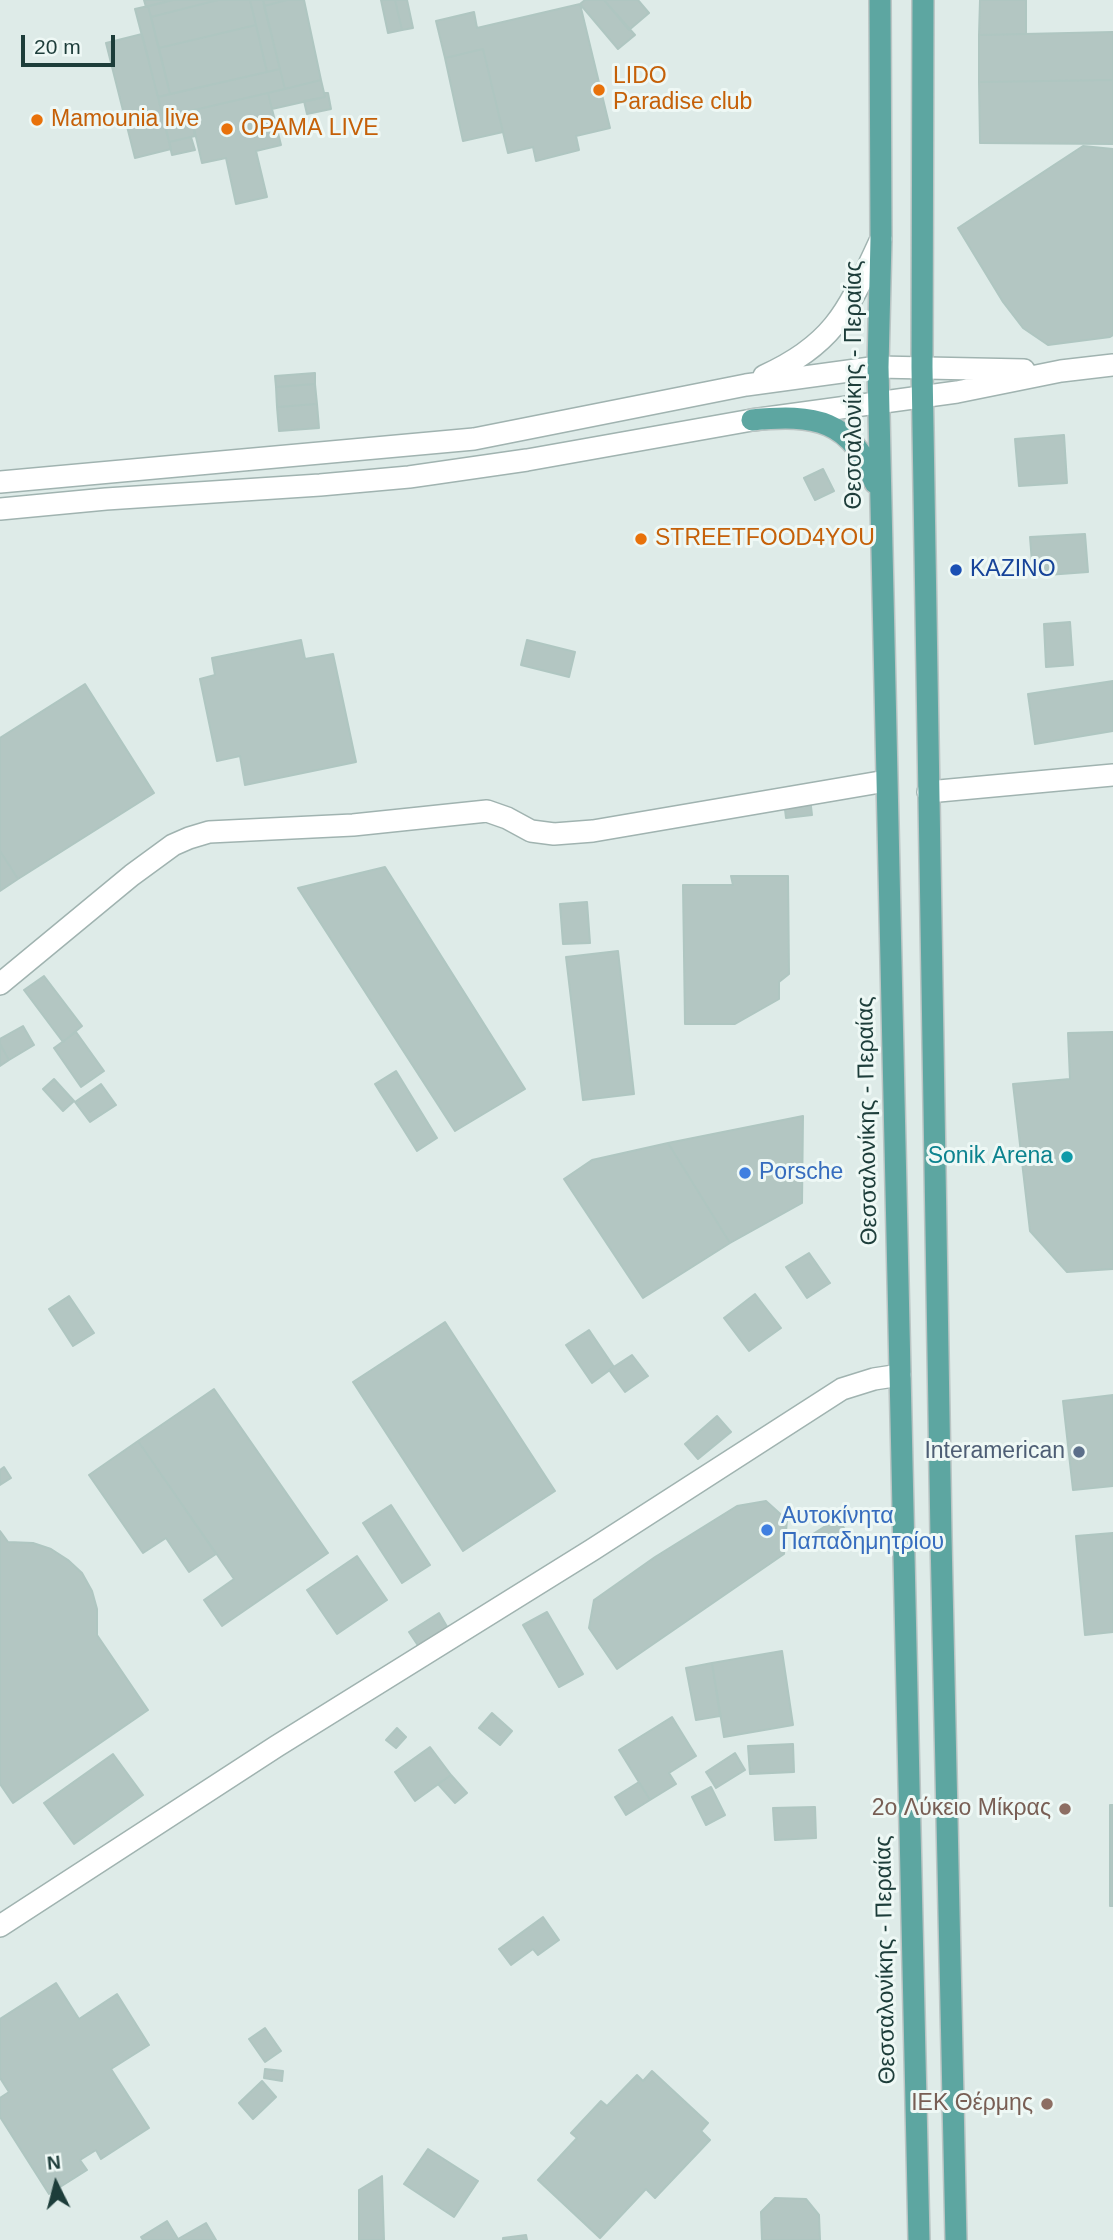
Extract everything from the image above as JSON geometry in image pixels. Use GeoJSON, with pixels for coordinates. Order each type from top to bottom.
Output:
{"type":"FeatureCollection","features":[{"type":"Feature","properties":{"kind":"main road","name":"Θεσσαλονίκης - Περαίας"},"geometry":{"type":"LineString","coordinates":[[880,0],[881,239],[878,366],[919,2240]]}},
{"type":"Feature","properties":{"kind":"main road"},"geometry":{"type":"LineString","coordinates":[[923,0],[922,367],[928,792],[956,2240]]}},
{"type":"Feature","properties":{"kind":"main road"},"geometry":{"type":"LineString","coordinates":[[752,420],[801,417],[832,426],[854,441],[868,462],[881,499]]}},
{"type":"Feature","properties":{"kind":"street"},"geometry":{"type":"LineString","coordinates":[[746,385],[787,366],[817,346],[837,324],[850,304],[881,239]]}},
{"type":"Feature","properties":{"kind":"street"},"geometry":{"type":"LineString","coordinates":[[0,509],[409,477],[527,460],[752,420],[923,397],[1061,371],[1113,365]]}},
{"type":"Feature","properties":{"kind":"street"},"geometry":{"type":"LineString","coordinates":[[0,482],[474,439],[746,385],[878,366],[1061,371]]}},
{"type":"Feature","properties":{"kind":"street"},"geometry":{"type":"LineString","coordinates":[[928,792],[1113,775]]}},
{"type":"Feature","properties":{"kind":"street"},"geometry":{"type":"LineString","coordinates":[[0,984],[173,845],[209,832],[353,825],[487,811],[531,831],[554,834],[593,831],[886,781]]}},
{"type":"Feature","properties":{"kind":"street"},"geometry":{"type":"LineString","coordinates":[[0,1926],[277,1746],[592,1550],[842,1389],[874,1379],[900,1375]]}},
{"type":"Feature","properties":{"kind":"building"},"geometry":{"type":"Polygon","coordinates":[[[144,0],[173,0],[146,7],[144,0]]]}},
{"type":"Feature","properties":{"kind":"building"},"geometry":{"type":"Polygon","coordinates":[[[173,0],[218,0],[151,17],[148,6],[173,0]]]}},
{"type":"Feature","properties":{"kind":"building"},"geometry":{"type":"Polygon","coordinates":[[[218,0],[250,0],[256,25],[159,48],[151,17],[218,0]]]}},
{"type":"Feature","properties":{"kind":"building"},"geometry":{"type":"Polygon","coordinates":[[[250,0],[263,0],[280,69],[267,72],[250,0]]]}},
{"type":"Feature","properties":{"kind":"building"},"geometry":{"type":"Polygon","coordinates":[[[263,0],[287,0],[264,6],[263,0]]]}},
{"type":"Feature","properties":{"kind":"building"},"geometry":{"type":"Polygon","coordinates":[[[287,0],[304,0],[321,80],[285,89],[264,6],[287,0]]]}},
{"type":"Feature","properties":{"kind":"building"},"geometry":{"type":"Polygon","coordinates":[[[381,0],[395,0],[402,30],[388,33],[381,0]]]}},
{"type":"Feature","properties":{"kind":"building"},"geometry":{"type":"Polygon","coordinates":[[[395,0],[407,0],[413,28],[402,30],[395,0]]]}},
{"type":"Feature","properties":{"kind":"building"},"geometry":{"type":"Polygon","coordinates":[[[585,0],[604,0],[635,35],[618,49],[580,4],[585,0]]]}},
{"type":"Feature","properties":{"kind":"building"},"geometry":{"type":"Polygon","coordinates":[[[604,0],[638,0],[649,13],[629,30],[604,0]]]}},
{"type":"Feature","properties":{"kind":"building"},"geometry":{"type":"Polygon","coordinates":[[[980,0],[1026,0],[1026,34],[979,35],[980,0]]]}},
{"type":"Feature","properties":{"kind":"building"},"geometry":{"type":"Polygon","coordinates":[[[580,4],[610,128],[576,136],[579,150],[536,161],[533,147],[508,153],[483,49],[445,58],[436,21],[474,12],[477,28],[580,4]]]}},
{"type":"Feature","properties":{"kind":"building"},"geometry":{"type":"Polygon","coordinates":[[[148,6],[170,94],[158,97],[135,9],[148,6]]]}},
{"type":"Feature","properties":{"kind":"building"},"geometry":{"type":"Polygon","coordinates":[[[256,25],[267,72],[170,94],[159,48],[256,25]]]}},
{"type":"Feature","properties":{"kind":"building"},"geometry":{"type":"Polygon","coordinates":[[[1113,32],[1113,80],[979,82],[979,35],[1113,32]]]}},
{"type":"Feature","properties":{"kind":"building"},"geometry":{"type":"Polygon","coordinates":[[[142,34],[171,149],[135,158],[106,43],[142,34]]]}},
{"type":"Feature","properties":{"kind":"building"},"geometry":{"type":"Polygon","coordinates":[[[483,49],[503,132],[463,141],[445,58],[483,49]]]}},
{"type":"Feature","properties":{"kind":"building"},"geometry":{"type":"Polygon","coordinates":[[[280,69],[285,89],[190,111],[195,136],[169,142],[158,97],[280,69]]]}},
{"type":"Feature","properties":{"kind":"building"},"geometry":{"type":"Polygon","coordinates":[[[321,80],[325,97],[272,109],[268,93],[321,80]]]}},
{"type":"Feature","properties":{"kind":"building"},"geometry":{"type":"Polygon","coordinates":[[[1113,80],[1113,144],[980,143],[979,82],[1113,80]]]}},
{"type":"Feature","properties":{"kind":"building"},"geometry":{"type":"Polygon","coordinates":[[[268,93],[281,145],[256,151],[267,197],[236,204],[226,158],[202,163],[190,111],[268,93]]]}},
{"type":"Feature","properties":{"kind":"building"},"geometry":{"type":"Polygon","coordinates":[[[324,93],[328,93],[331,109],[307,114],[304,101],[325,97],[324,93]]]}},
{"type":"Feature","properties":{"kind":"building"},"geometry":{"type":"Polygon","coordinates":[[[191,137],[195,150],[172,155],[169,142],[191,137]]]}},
{"type":"Feature","properties":{"kind":"building"},"geometry":{"type":"Polygon","coordinates":[[[1083,146],[1113,149],[1113,335],[1048,345],[1023,328],[1003,302],[958,228],[1083,146]]]}},
{"type":"Feature","properties":{"kind":"building"},"geometry":{"type":"Polygon","coordinates":[[[315,373],[315,384],[276,387],[275,376],[315,373]]]}},
{"type":"Feature","properties":{"kind":"building"},"geometry":{"type":"Polygon","coordinates":[[[315,384],[317,404],[277,407],[276,387],[315,384]]]}},
{"type":"Feature","properties":{"kind":"building"},"geometry":{"type":"Polygon","coordinates":[[[317,404],[319,428],[279,431],[277,407],[317,404]]]}},
{"type":"Feature","properties":{"kind":"building"},"geometry":{"type":"Polygon","coordinates":[[[1064,435],[1067,483],[1019,486],[1015,439],[1064,435]]]}},
{"type":"Feature","properties":{"kind":"building"},"geometry":{"type":"Polygon","coordinates":[[[823,469],[834,491],[815,500],[804,478],[823,469]]]}},
{"type":"Feature","properties":{"kind":"building"},"geometry":{"type":"Polygon","coordinates":[[[1085,534],[1088,572],[1033,576],[1030,537],[1085,534]]]}},
{"type":"Feature","properties":{"kind":"building"},"geometry":{"type":"Polygon","coordinates":[[[1070,622],[1073,665],[1046,667],[1044,624],[1070,622]]]}},
{"type":"Feature","properties":{"kind":"building"},"geometry":{"type":"Polygon","coordinates":[[[301,640],[305,659],[333,654],[356,762],[245,785],[240,756],[217,761],[200,679],[215,675],[212,658],[301,640]]]}},
{"type":"Feature","properties":{"kind":"building"},"geometry":{"type":"Polygon","coordinates":[[[527,640],[575,652],[569,677],[521,665],[527,640]]]}},
{"type":"Feature","properties":{"kind":"building"},"geometry":{"type":"Polygon","coordinates":[[[1113,681],[1113,731],[1035,744],[1028,694],[1113,681]]]}},
{"type":"Feature","properties":{"kind":"building"},"geometry":{"type":"Polygon","coordinates":[[[85,684],[154,793],[18,879],[0,851],[0,738],[85,684]]]}},
{"type":"Feature","properties":{"kind":"building"},"geometry":{"type":"Polygon","coordinates":[[[810,798],[812,815],[786,818],[784,801],[810,798]]]}},
{"type":"Feature","properties":{"kind":"building"},"geometry":{"type":"Polygon","coordinates":[[[0,851],[18,879],[0,891],[0,851]]]}},
{"type":"Feature","properties":{"kind":"building"},"geometry":{"type":"Polygon","coordinates":[[[385,867],[525,1089],[455,1131],[298,888],[385,867]]]}},
{"type":"Feature","properties":{"kind":"building"},"geometry":{"type":"Polygon","coordinates":[[[731,876],[788,876],[789,974],[779,982],[779,999],[735,1024],[685,1024],[683,885],[733,885],[731,876]]]}},
{"type":"Feature","properties":{"kind":"building"},"geometry":{"type":"Polygon","coordinates":[[[587,902],[590,943],[563,944],[560,904],[587,902]]]}},
{"type":"Feature","properties":{"kind":"building"},"geometry":{"type":"Polygon","coordinates":[[[618,951],[634,1094],[583,1100],[566,957],[618,951]]]}},
{"type":"Feature","properties":{"kind":"building"},"geometry":{"type":"Polygon","coordinates":[[[44,976],[82,1026],[63,1042],[24,990],[44,976]]]}},
{"type":"Feature","properties":{"kind":"building"},"geometry":{"type":"Polygon","coordinates":[[[23,1026],[34,1045],[9,1060],[0,1039],[23,1026]]]}},
{"type":"Feature","properties":{"kind":"building"},"geometry":{"type":"Polygon","coordinates":[[[76,1032],[104,1071],[81,1087],[54,1048],[76,1032]]]}},
{"type":"Feature","properties":{"kind":"building","name":"Sonik Arena"},"geometry":{"type":"Polygon","coordinates":[[[1113,1032],[1113,1269],[1067,1272],[1030,1231],[1013,1084],[1070,1079],[1068,1033],[1113,1032]]]}},
{"type":"Feature","properties":{"kind":"building"},"geometry":{"type":"Polygon","coordinates":[[[0,1044],[9,1060],[0,1066],[0,1044]]]}},
{"type":"Feature","properties":{"kind":"building"},"geometry":{"type":"Polygon","coordinates":[[[396,1071],[437,1138],[417,1151],[375,1084],[396,1071]]]}},
{"type":"Feature","properties":{"kind":"building"},"geometry":{"type":"Polygon","coordinates":[[[54,1079],[74,1101],[63,1111],[43,1089],[54,1079]]]}},
{"type":"Feature","properties":{"kind":"building"},"geometry":{"type":"Polygon","coordinates":[[[101,1084],[116,1105],[90,1122],[75,1102],[101,1084]]]}},
{"type":"Feature","properties":{"kind":"building","name":"Porsche"},"geometry":{"type":"Polygon","coordinates":[[[803,1116],[802,1203],[730,1243],[668,1143],[803,1116]]]}},
{"type":"Feature","properties":{"kind":"building"},"geometry":{"type":"Polygon","coordinates":[[[668,1143],[730,1243],[643,1298],[564,1179],[592,1160],[668,1143]]]}},
{"type":"Feature","properties":{"kind":"building"},"geometry":{"type":"Polygon","coordinates":[[[809,1253],[830,1283],[807,1298],[786,1267],[809,1253]]]}},
{"type":"Feature","properties":{"kind":"building"},"geometry":{"type":"Polygon","coordinates":[[[755,1294],[781,1328],[749,1351],[724,1318],[755,1294]]]}},
{"type":"Feature","properties":{"kind":"building"},"geometry":{"type":"Polygon","coordinates":[[[69,1296],[94,1333],[73,1346],[49,1309],[69,1296]]]}},
{"type":"Feature","properties":{"kind":"building"},"geometry":{"type":"Polygon","coordinates":[[[445,1322],[555,1491],[463,1551],[353,1382],[445,1322]]]}},
{"type":"Feature","properties":{"kind":"building"},"geometry":{"type":"Polygon","coordinates":[[[589,1330],[614,1367],[592,1383],[566,1345],[589,1330]]]}},
{"type":"Feature","properties":{"kind":"building"},"geometry":{"type":"Polygon","coordinates":[[[632,1355],[648,1376],[625,1392],[609,1370],[632,1355]]]}},
{"type":"Feature","properties":{"kind":"building"},"geometry":{"type":"Polygon","coordinates":[[[214,1389],[328,1553],[222,1626],[204,1600],[234,1579],[138,1441],[214,1389]]]}},
{"type":"Feature","properties":{"kind":"building"},"geometry":{"type":"Polygon","coordinates":[[[1113,1395],[1113,1486],[1073,1490],[1063,1401],[1113,1395]]]}},
{"type":"Feature","properties":{"kind":"building"},"geometry":{"type":"Polygon","coordinates":[[[717,1416],[731,1432],[698,1459],[685,1444],[717,1416]]]}},
{"type":"Feature","properties":{"kind":"building"},"geometry":{"type":"Polygon","coordinates":[[[138,1441],[216,1554],[189,1572],[166,1538],[143,1553],[89,1475],[138,1441]]]}},
{"type":"Feature","properties":{"kind":"building"},"geometry":{"type":"Polygon","coordinates":[[[4,1467],[11,1478],[0,1485],[0,1470],[4,1467]]]}},
{"type":"Feature","properties":{"kind":"building"},"geometry":{"type":"Polygon","coordinates":[[[766,1501],[787,1520],[784,1554],[617,1669],[589,1628],[594,1600],[655,1557],[737,1506],[766,1501]]]}},
{"type":"Feature","properties":{"kind":"building"},"geometry":{"type":"Polygon","coordinates":[[[391,1505],[430,1565],[402,1583],[363,1523],[391,1505]]]}},
{"type":"Feature","properties":{"kind":"building"},"geometry":{"type":"Polygon","coordinates":[[[838,1518],[847,1533],[822,1548],[813,1534],[838,1518]]]}},
{"type":"Feature","properties":{"kind":"building"},"geometry":{"type":"Polygon","coordinates":[[[0,1531],[8,1542],[33,1543],[51,1549],[82,1573],[92,1591],[97,1609],[97,1635],[148,1710],[13,1803],[0,1784],[0,1531]]]}},
{"type":"Feature","properties":{"kind":"building"},"geometry":{"type":"Polygon","coordinates":[[[1113,1533],[1113,1632],[1085,1635],[1076,1536],[1113,1533]]]}},
{"type":"Feature","properties":{"kind":"building"},"geometry":{"type":"Polygon","coordinates":[[[357,1556],[387,1600],[337,1634],[307,1590],[357,1556]]]}},
{"type":"Feature","properties":{"kind":"building"},"geometry":{"type":"Polygon","coordinates":[[[547,1612],[583,1674],[559,1687],[523,1625],[547,1612]]]}},
{"type":"Feature","properties":{"kind":"building"},"geometry":{"type":"Polygon","coordinates":[[[439,1613],[449,1630],[419,1647],[409,1632],[439,1613]]]}},
{"type":"Feature","properties":{"kind":"building"},"geometry":{"type":"Polygon","coordinates":[[[782,1651],[793,1725],[724,1737],[712,1663],[782,1651]]]}},
{"type":"Feature","properties":{"kind":"building"},"geometry":{"type":"Polygon","coordinates":[[[712,1663],[720,1716],[696,1720],[686,1668],[712,1663]]]}},
{"type":"Feature","properties":{"kind":"building"},"geometry":{"type":"Polygon","coordinates":[[[492,1713],[512,1731],[500,1745],[479,1728],[492,1713]]]}},
{"type":"Feature","properties":{"kind":"building"},"geometry":{"type":"Polygon","coordinates":[[[672,1717],[696,1756],[669,1773],[676,1784],[650,1800],[619,1750],[672,1717]]]}},
{"type":"Feature","properties":{"kind":"building"},"geometry":{"type":"Polygon","coordinates":[[[397,1728],[406,1737],[396,1748],[386,1740],[397,1728]]]}},
{"type":"Feature","properties":{"kind":"building"},"geometry":{"type":"Polygon","coordinates":[[[793,1744],[794,1772],[750,1774],[748,1746],[793,1744]]]}},
{"type":"Feature","properties":{"kind":"building"},"geometry":{"type":"Polygon","coordinates":[[[430,1747],[451,1775],[415,1801],[395,1772],[430,1747]]]}},
{"type":"Feature","properties":{"kind":"building"},"geometry":{"type":"Polygon","coordinates":[[[735,1753],[745,1770],[716,1788],[706,1772],[735,1753]]]}},
{"type":"Feature","properties":{"kind":"building"},"geometry":{"type":"Polygon","coordinates":[[[113,1754],[143,1795],[74,1844],[44,1803],[113,1754]]]}},
{"type":"Feature","properties":{"kind":"building"},"geometry":{"type":"Polygon","coordinates":[[[451,1775],[467,1793],[455,1803],[438,1784],[451,1775]]]}},
{"type":"Feature","properties":{"kind":"building"},"geometry":{"type":"Polygon","coordinates":[[[639,1782],[650,1800],[626,1815],[615,1797],[639,1782]]]}},
{"type":"Feature","properties":{"kind":"building"},"geometry":{"type":"Polygon","coordinates":[[[711,1787],[725,1815],[706,1825],[692,1797],[711,1787]]]}},
{"type":"Feature","properties":{"kind":"building"},"geometry":{"type":"Polygon","coordinates":[[[1110,1805],[1113,1805],[1113,1906],[1110,1906],[1110,1805]]]}},
{"type":"Feature","properties":{"kind":"building"},"geometry":{"type":"Polygon","coordinates":[[[815,1807],[816,1838],[775,1840],[773,1808],[815,1807]]]}},
{"type":"Feature","properties":{"kind":"building"},"geometry":{"type":"Polygon","coordinates":[[[543,1917],[559,1940],[538,1955],[533,1949],[511,1965],[499,1949],[543,1917]]]}},
{"type":"Feature","properties":{"kind":"building"},"geometry":{"type":"Polygon","coordinates":[[[56,1983],[79,2019],[117,1994],[149,2045],[111,2069],[149,2128],[101,2159],[96,2150],[80,2160],[87,2170],[49,2194],[0,2117],[0,2098],[9,2092],[0,2078],[0,2019],[56,1983]]]}},
{"type":"Feature","properties":{"kind":"building"},"geometry":{"type":"Polygon","coordinates":[[[265,2028],[281,2051],[265,2062],[249,2039],[265,2028]]]}},
{"type":"Feature","properties":{"kind":"building"},"geometry":{"type":"Polygon","coordinates":[[[265,2069],[283,2071],[282,2081],[264,2078],[265,2069]]]}},
{"type":"Feature","properties":{"kind":"building"},"geometry":{"type":"Polygon","coordinates":[[[652,2071],[708,2123],[701,2131],[710,2140],[655,2198],[646,2189],[600,2238],[538,2180],[577,2138],[571,2133],[601,2101],[607,2106],[637,2075],[643,2081],[652,2071]]]}},
{"type":"Feature","properties":{"kind":"building"},"geometry":{"type":"Polygon","coordinates":[[[262,2081],[276,2097],[253,2119],[239,2103],[262,2081]]]}},
{"type":"Feature","properties":{"kind":"building"},"geometry":{"type":"Polygon","coordinates":[[[428,2149],[478,2181],[454,2217],[404,2184],[428,2149]]]}},
{"type":"Feature","properties":{"kind":"building"},"geometry":{"type":"Polygon","coordinates":[[[382,2176],[384,2240],[359,2240],[359,2190],[382,2176]]]}},
{"type":"Feature","properties":{"kind":"building"},"geometry":{"type":"Polygon","coordinates":[[[775,2198],[806,2199],[819,2215],[820,2240],[762,2240],[761,2212],[775,2198]]]}},
{"type":"Feature","properties":{"kind":"building"},"geometry":{"type":"Polygon","coordinates":[[[167,2221],[178,2239],[206,2223],[216,2240],[143,2240],[141,2237],[167,2221]]]}},
{"type":"Feature","properties":{"kind":"building"},"geometry":{"type":"Polygon","coordinates":[[[526,2235],[527,2240],[503,2240],[503,2238],[526,2235]]]}},
{"type":"Feature","properties":{"kind":"place","name":"LIDO Paradise club"},"geometry":{"type":"Point","coordinates":[599,90]}},
{"type":"Feature","properties":{"kind":"place","name":"Mamounia live"},"geometry":{"type":"Point","coordinates":[37,120]}},
{"type":"Feature","properties":{"kind":"place","name":"ΟΡΑΜΑ LIVE"},"geometry":{"type":"Point","coordinates":[227,129]}},
{"type":"Feature","properties":{"kind":"place","name":"STREETFOOD4YOU"},"geometry":{"type":"Point","coordinates":[641,539]}},
{"type":"Feature","properties":{"kind":"place","name":"ΚΑΖΙΝΟ"},"geometry":{"type":"Point","coordinates":[956,570]}},
{"type":"Feature","properties":{"kind":"place","name":"Sonik Arena"},"geometry":{"type":"Point","coordinates":[1067,1157]}},
{"type":"Feature","properties":{"kind":"place","name":"Porsche"},"geometry":{"type":"Point","coordinates":[745,1173]}},
{"type":"Feature","properties":{"kind":"place","name":"Interamerican"},"geometry":{"type":"Point","coordinates":[1079,1452]}},
{"type":"Feature","properties":{"kind":"place","name":"Αυτοκίνητα Παπαδημητρίου"},"geometry":{"type":"Point","coordinates":[767,1530]}},
{"type":"Feature","properties":{"kind":"place","name":"2ο Λύκειο Μίκρας"},"geometry":{"type":"Point","coordinates":[1065,1809]}},
{"type":"Feature","properties":{"kind":"place","name":"ΙΕΚ Θέρμης"},"geometry":{"type":"Point","coordinates":[1047,2104]}}]}
